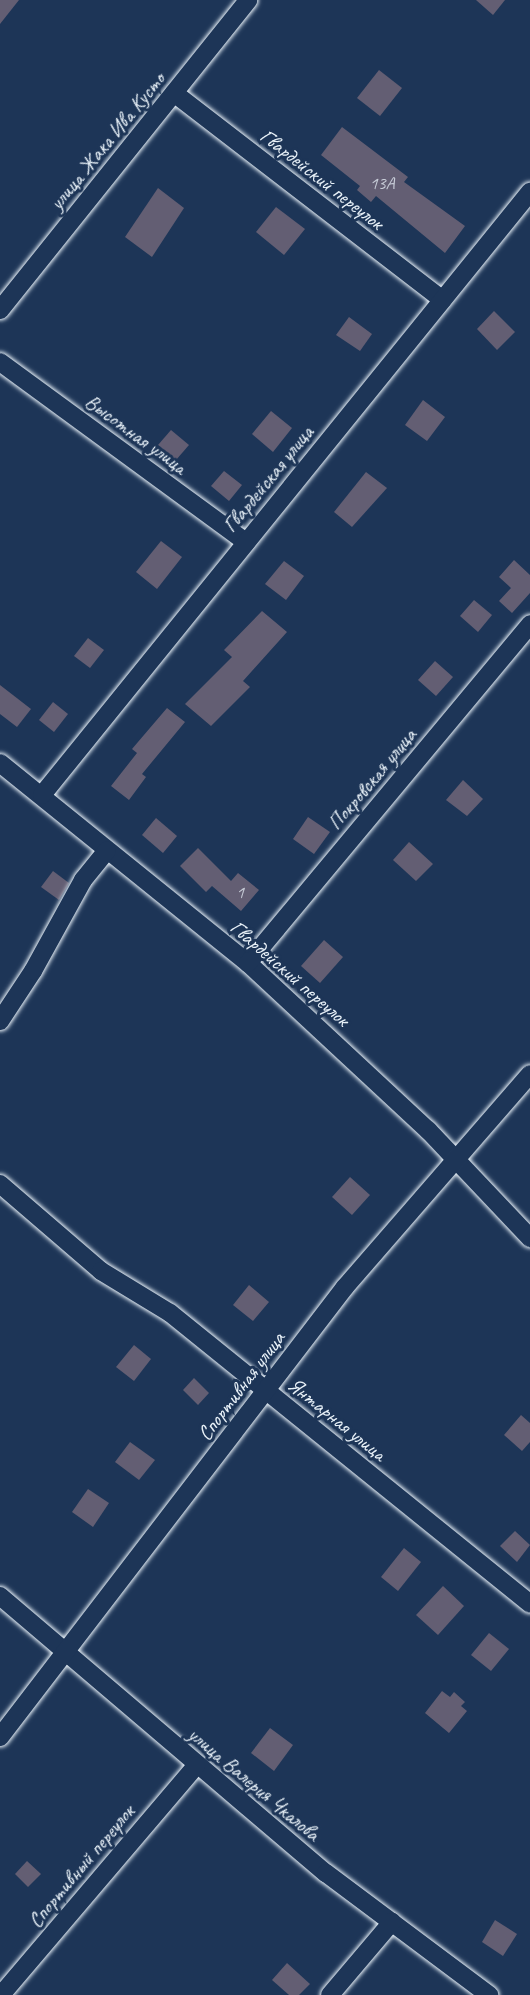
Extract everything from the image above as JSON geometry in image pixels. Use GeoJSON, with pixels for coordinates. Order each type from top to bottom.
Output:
{"type":"FeatureCollection","features":[{"type":"Feature","properties":{"kind":"street","name":"улица Жака Ива Кусто"},"geometry":{"type":"LineString","coordinates":[[0,309],[249,0]]}},
{"type":"Feature","properties":{"kind":"street","name":"Гвардейский переулок"},"geometry":{"type":"LineString","coordinates":[[174,93],[443,300]]}},
{"type":"Feature","properties":{"kind":"street","name":"Гвардейская улица"},"geometry":{"type":"LineString","coordinates":[[42,795],[530,192]]}},
{"type":"Feature","properties":{"kind":"street","name":"Высотная улица"},"geometry":{"type":"LineString","coordinates":[[0,362],[246,542]]}},
{"type":"Feature","properties":{"kind":"street","name":"Покровская улица"},"geometry":{"type":"LineString","coordinates":[[248,963],[530,624]]}},
{"type":"Feature","properties":{"kind":"street","name":"Гвардейский переулок"},"geometry":{"type":"LineString","coordinates":[[0,763],[248,963],[456,1159],[530,1238]]}},
{"type":"Feature","properties":{"kind":"street"},"geometry":{"type":"LineString","coordinates":[[0,1021],[33,971],[83,880],[107,850]]}},
{"type":"Feature","properties":{"kind":"street","name":"Спортивная улица"},"geometry":{"type":"LineString","coordinates":[[0,1737],[345,1287],[530,1074]]}},
{"type":"Feature","properties":{"kind":"street","name":"Янтарная улица"},"geometry":{"type":"LineString","coordinates":[[0,1184],[101,1271],[170,1313],[530,1604]]}},
{"type":"Feature","properties":{"kind":"street","name":"улица Валерия Чкалова"},"geometry":{"type":"LineString","coordinates":[[0,1596],[196,1766],[392,1922],[489,1995]]}},
{"type":"Feature","properties":{"kind":"street","name":"Спортивный переулок"},"geometry":{"type":"LineString","coordinates":[[1,1995],[196,1766]]}},
{"type":"Feature","properties":{"kind":"street"},"geometry":{"type":"LineString","coordinates":[[330,1995],[392,1922]]}},
{"type":"Feature","properties":{"kind":"building"},"geometry":{"type":"Polygon","coordinates":[[[0,0],[19,0],[0,24],[0,0]]]}},
{"type":"Feature","properties":{"kind":"building"},"geometry":{"type":"Polygon","coordinates":[[[476,0],[505,0],[493,15],[476,0]]]}},
{"type":"Feature","properties":{"kind":"building"},"geometry":{"type":"Polygon","coordinates":[[[379,70],[402,88],[380,116],[357,98],[379,70]]]}},
{"type":"Feature","properties":{"kind":"building"},"geometry":{"type":"Polygon","coordinates":[[[342,127],[408,177],[404,182],[465,226],[445,253],[376,196],[371,202],[357,190],[360,186],[321,155],[342,127]]]}},
{"type":"Feature","properties":{"kind":"building"},"geometry":{"type":"Polygon","coordinates":[[[158,188],[184,208],[152,257],[125,237],[158,188]]]}},
{"type":"Feature","properties":{"kind":"building"},"geometry":{"type":"Polygon","coordinates":[[[276,207],[305,229],[284,255],[256,232],[276,207]]]}},
{"type":"Feature","properties":{"kind":"building"},"geometry":{"type":"Polygon","coordinates":[[[494,311],[515,332],[497,350],[477,329],[494,311]]]}},
{"type":"Feature","properties":{"kind":"building"},"geometry":{"type":"Polygon","coordinates":[[[349,317],[372,334],[360,351],[336,335],[349,317]]]}},
{"type":"Feature","properties":{"kind":"building"},"geometry":{"type":"Polygon","coordinates":[[[423,400],[445,417],[427,441],[405,425],[423,400]]]}},
{"type":"Feature","properties":{"kind":"building"},"geometry":{"type":"Polygon","coordinates":[[[271,411],[292,428],[273,452],[252,434],[271,411]]]}},
{"type":"Feature","properties":{"kind":"building"},"geometry":{"type":"Polygon","coordinates":[[[171,430],[189,445],[176,460],[158,445],[171,430]]]}},
{"type":"Feature","properties":{"kind":"building"},"geometry":{"type":"Polygon","coordinates":[[[224,471],[242,485],[229,501],[211,486],[224,471]]]}},
{"type":"Feature","properties":{"kind":"building"},"geometry":{"type":"Polygon","coordinates":[[[366,472],[387,488],[352,527],[334,512],[366,472]]]}},
{"type":"Feature","properties":{"kind":"building"},"geometry":{"type":"Polygon","coordinates":[[[161,541],[182,557],[157,589],[136,572],[161,541]]]}},
{"type":"Feature","properties":{"kind":"building"},"geometry":{"type":"Polygon","coordinates":[[[514,560],[530,575],[530,593],[512,613],[499,601],[511,588],[499,577],[514,560]]]}},
{"type":"Feature","properties":{"kind":"building"},"geometry":{"type":"Polygon","coordinates":[[[284,561],[304,576],[286,600],[265,584],[284,561]]]}},
{"type":"Feature","properties":{"kind":"building"},"geometry":{"type":"Polygon","coordinates":[[[474,600],[492,615],[478,632],[460,616],[474,600]]]}},
{"type":"Feature","properties":{"kind":"building"},"geometry":{"type":"Polygon","coordinates":[[[262,611],[287,632],[243,681],[250,687],[211,726],[185,704],[232,657],[224,650],[262,611]]]}},
{"type":"Feature","properties":{"kind":"building"},"geometry":{"type":"Polygon","coordinates":[[[88,638],[104,650],[90,668],[74,656],[88,638]]]}},
{"type":"Feature","properties":{"kind":"building"},"geometry":{"type":"Polygon","coordinates":[[[435,661],[453,677],[436,696],[418,680],[435,661]]]}},
{"type":"Feature","properties":{"kind":"building"},"geometry":{"type":"Polygon","coordinates":[[[0,685],[31,709],[17,727],[0,714],[0,685]]]}},
{"type":"Feature","properties":{"kind":"building"},"geometry":{"type":"Polygon","coordinates":[[[53,702],[68,714],[54,732],[39,720],[53,702]]]}},
{"type":"Feature","properties":{"kind":"building"},"geometry":{"type":"Polygon","coordinates":[[[167,708],[185,722],[142,774],[146,777],[129,800],[111,786],[137,753],[132,749],[167,708]]]}},
{"type":"Feature","properties":{"kind":"building"},"geometry":{"type":"Polygon","coordinates":[[[463,780],[483,799],[467,816],[446,800],[463,780]]]}},
{"type":"Feature","properties":{"kind":"building"},"geometry":{"type":"Polygon","coordinates":[[[308,817],[330,832],[314,854],[293,839],[308,817]]]}},
{"type":"Feature","properties":{"kind":"building"},"geometry":{"type":"Polygon","coordinates":[[[156,818],[177,836],[163,853],[142,835],[156,818]]]}},
{"type":"Feature","properties":{"kind":"building"},"geometry":{"type":"Polygon","coordinates":[[[409,842],[433,864],[416,881],[393,860],[409,842]]]}},
{"type":"Feature","properties":{"kind":"building"},"geometry":{"type":"Polygon","coordinates":[[[198,848],[231,881],[238,873],[259,890],[241,911],[212,886],[206,892],[180,866],[198,848]]]}},
{"type":"Feature","properties":{"kind":"building"},"geometry":{"type":"Polygon","coordinates":[[[53,871],[69,883],[59,900],[41,887],[53,871]]]}},
{"type":"Feature","properties":{"kind":"building"},"geometry":{"type":"Polygon","coordinates":[[[324,940],[343,957],[320,983],[301,966],[324,940]]]}},
{"type":"Feature","properties":{"kind":"building"},"geometry":{"type":"Polygon","coordinates":[[[350,1177],[370,1195],[352,1215],[332,1197],[350,1177]]]}},
{"type":"Feature","properties":{"kind":"building"},"geometry":{"type":"Polygon","coordinates":[[[249,1285],[269,1302],[253,1321],[233,1305],[249,1285]]]}},
{"type":"Feature","properties":{"kind":"building"},"geometry":{"type":"Polygon","coordinates":[[[134,1345],[151,1359],[134,1381],[116,1367],[134,1345]]]}},
{"type":"Feature","properties":{"kind":"building"},"geometry":{"type":"Polygon","coordinates":[[[194,1378],[209,1393],[198,1405],[183,1390],[194,1378]]]}},
{"type":"Feature","properties":{"kind":"building"},"geometry":{"type":"Polygon","coordinates":[[[521,1415],[530,1423],[530,1442],[522,1451],[504,1435],[521,1415]]]}},
{"type":"Feature","properties":{"kind":"building"},"geometry":{"type":"Polygon","coordinates":[[[130,1442],[155,1460],[139,1480],[115,1462],[130,1442]]]}},
{"type":"Feature","properties":{"kind":"building"},"geometry":{"type":"Polygon","coordinates":[[[88,1489],[109,1503],[93,1527],[72,1512],[88,1489]]]}},
{"type":"Feature","properties":{"kind":"building"},"geometry":{"type":"Polygon","coordinates":[[[515,1531],[530,1545],[517,1562],[500,1546],[515,1531]]]}},
{"type":"Feature","properties":{"kind":"building"},"geometry":{"type":"Polygon","coordinates":[[[404,1548],[421,1562],[398,1591],[381,1577],[404,1548]]]}},
{"type":"Feature","properties":{"kind":"building"},"geometry":{"type":"Polygon","coordinates":[[[443,1586],[464,1606],[438,1635],[416,1615],[443,1586]]]}},
{"type":"Feature","properties":{"kind":"building"},"geometry":{"type":"Polygon","coordinates":[[[489,1633],[509,1649],[491,1671],[471,1655],[489,1633]]]}},
{"type":"Feature","properties":{"kind":"building"},"geometry":{"type":"Polygon","coordinates":[[[442,1691],[450,1697],[454,1692],[465,1702],[461,1706],[467,1711],[449,1733],[425,1713],[442,1691]]]}},
{"type":"Feature","properties":{"kind":"building"},"geometry":{"type":"Polygon","coordinates":[[[270,1728],[293,1745],[274,1771],[251,1753],[270,1728]]]}},
{"type":"Feature","properties":{"kind":"building"},"geometry":{"type":"Polygon","coordinates":[[[27,1861],[41,1874],[28,1887],[15,1874],[27,1861]]]}},
{"type":"Feature","properties":{"kind":"building"},"geometry":{"type":"Polygon","coordinates":[[[495,1920],[517,1934],[503,1956],[482,1942],[495,1920]]]}},
{"type":"Feature","properties":{"kind":"building"},"geometry":{"type":"Polygon","coordinates":[[[287,1963],[310,1984],[299,1995],[289,1995],[272,1980],[287,1963]]]}}]}
